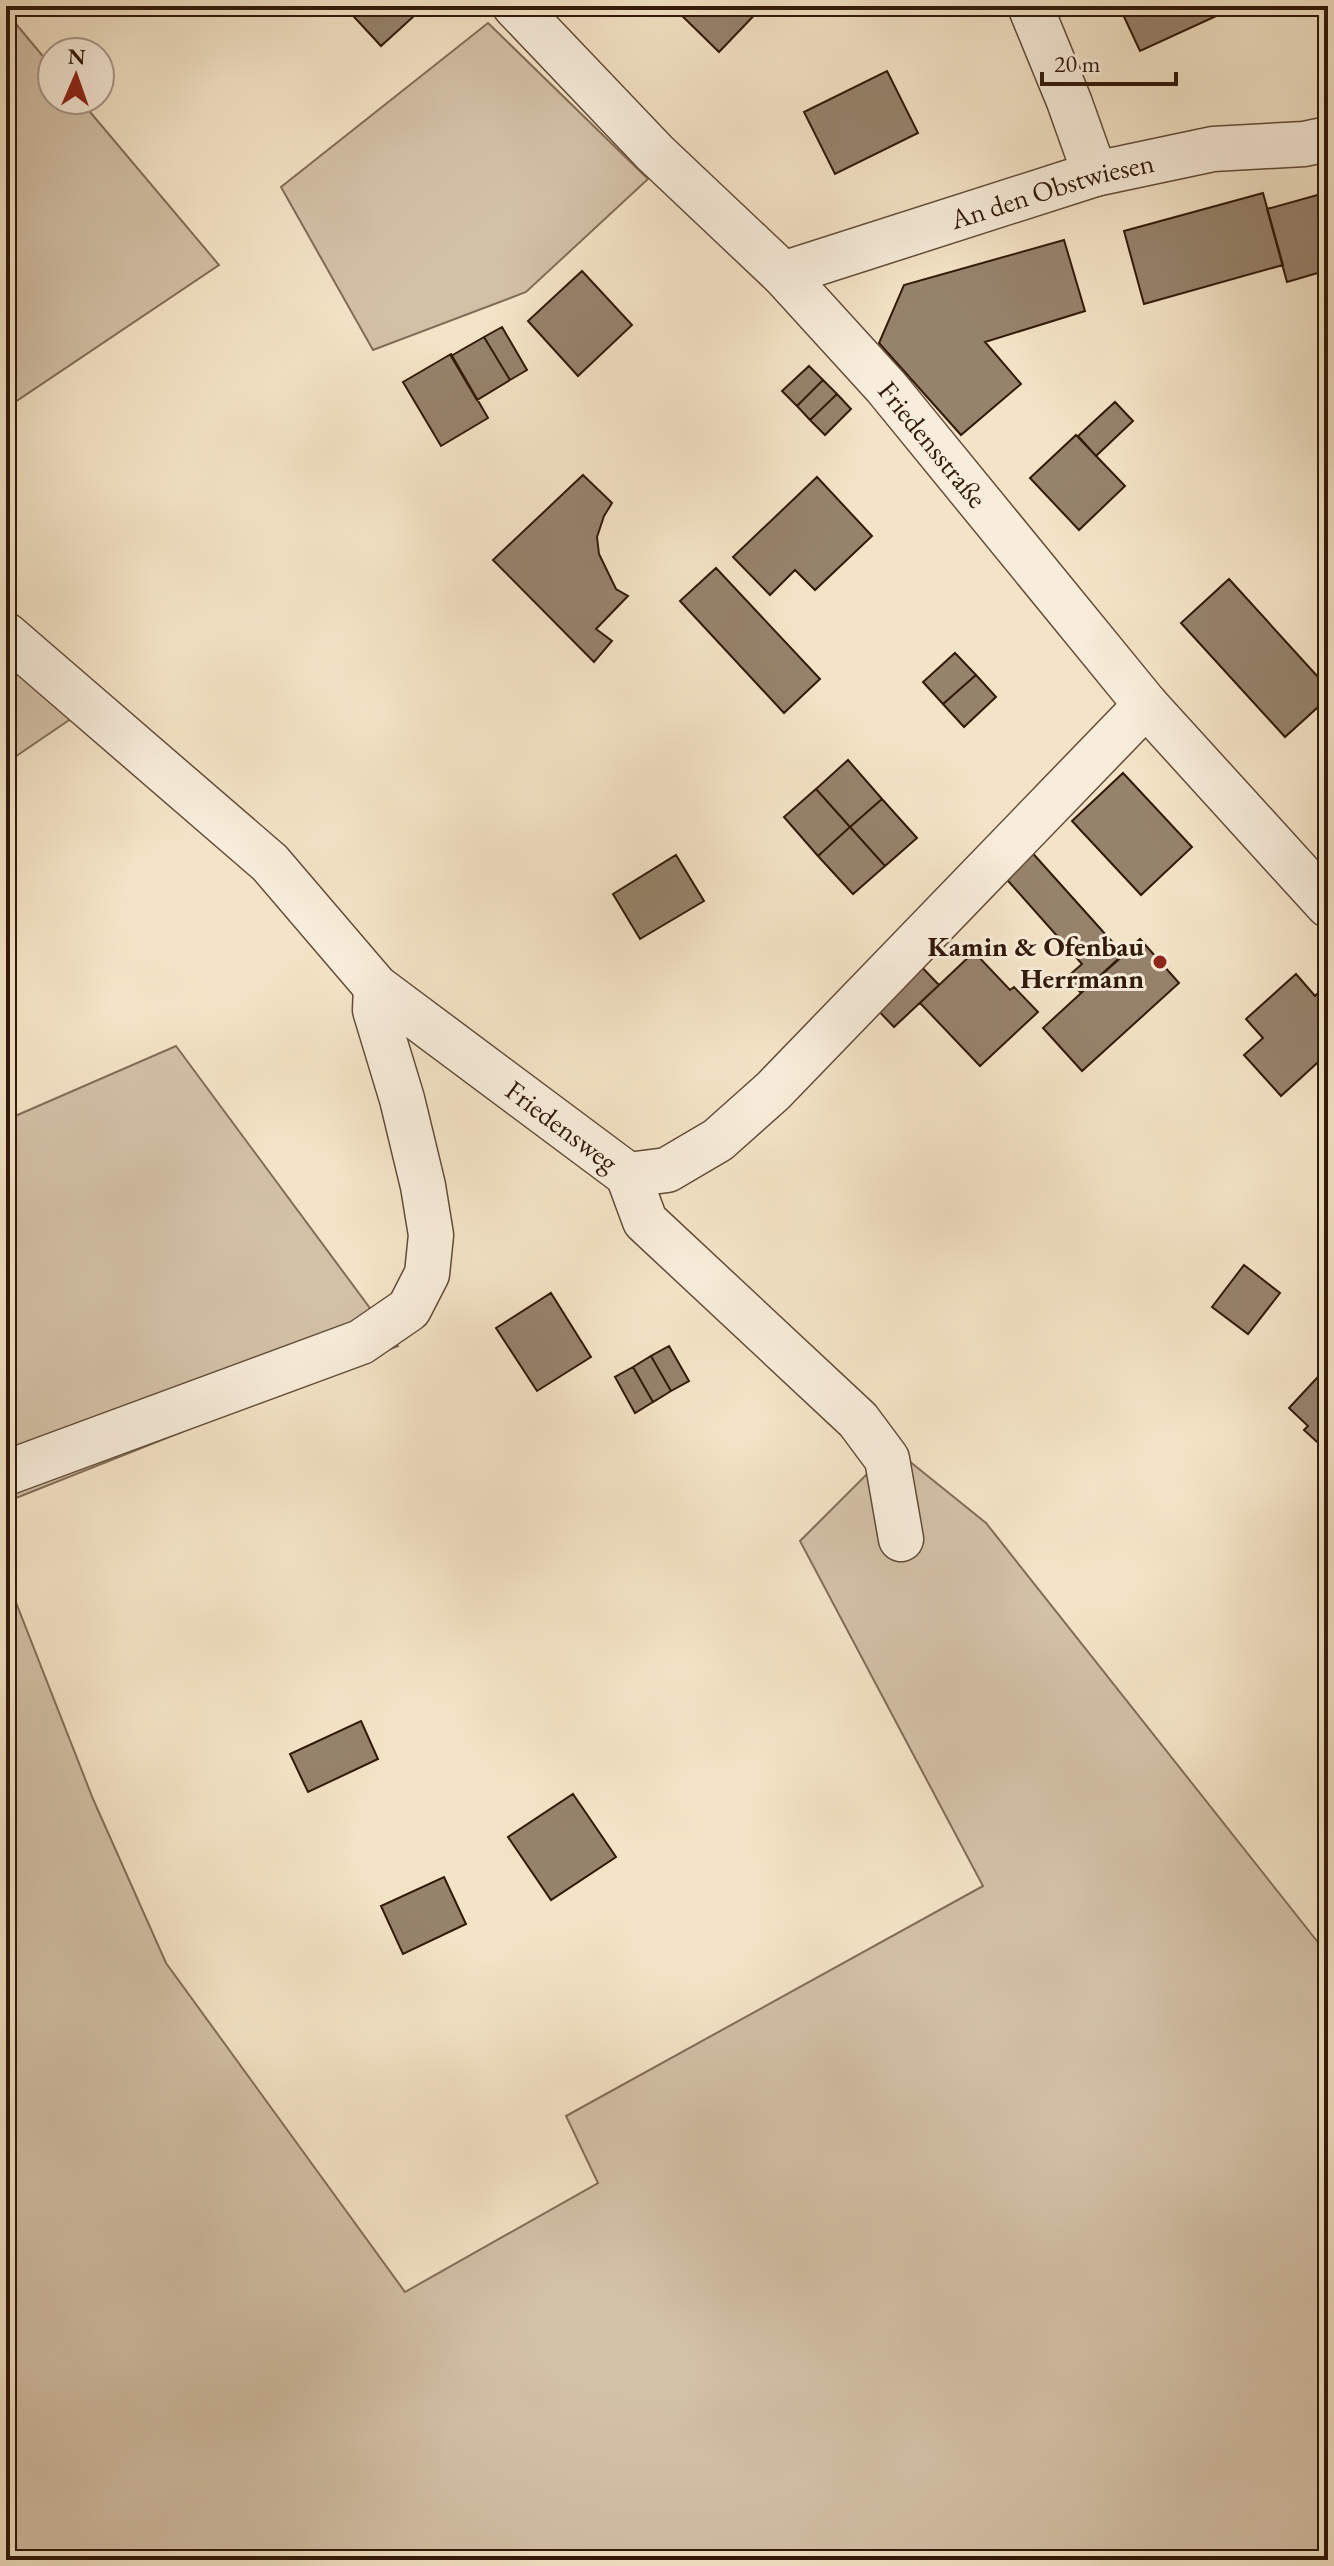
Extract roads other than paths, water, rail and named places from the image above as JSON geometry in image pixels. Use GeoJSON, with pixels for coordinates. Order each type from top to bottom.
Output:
{"type":"FeatureCollection","features":[{"type":"Feature","properties":{"kind":"street","name":"Friedensstraße"},"geometry":{"type":"LineString","coordinates":[[515,6],[655,153],[783,274],[886,387],[1146,705],[1328,905]]}},
{"type":"Feature","properties":{"kind":"street"},"geometry":{"type":"LineString","coordinates":[[1030,6],[1095,174]]}},
{"type":"Feature","properties":{"kind":"street","name":"An den Obstwiesen"},"geometry":{"type":"LineString","coordinates":[[783,274],[1095,174],[1213,149],[1304,144],[1328,139]]}},
{"type":"Feature","properties":{"kind":"street","name":"Friedensweg"},"geometry":{"type":"LineString","coordinates":[[6,635],[270,863],[376,987],[628,1175],[667,1170],[718,1140],[773,1091],[1146,705]]}},
{"type":"Feature","properties":{"kind":"street"},"geometry":{"type":"LineString","coordinates":[[6,1473],[361,1342],[409,1309],[427,1274],[431,1235],[402,1099],[375,1010],[376,987]]}},
{"type":"Feature","properties":{"kind":"street"},"geometry":{"type":"LineString","coordinates":[[628,1175],[645,1221],[865,1429],[887,1459],[901,1539]]}},
{"type":"Feature","properties":{"kind":"place","name":"Kamin & Ofenbau Herrmann"},"geometry":{"type":"Point","coordinates":[1160,962]}}]}
